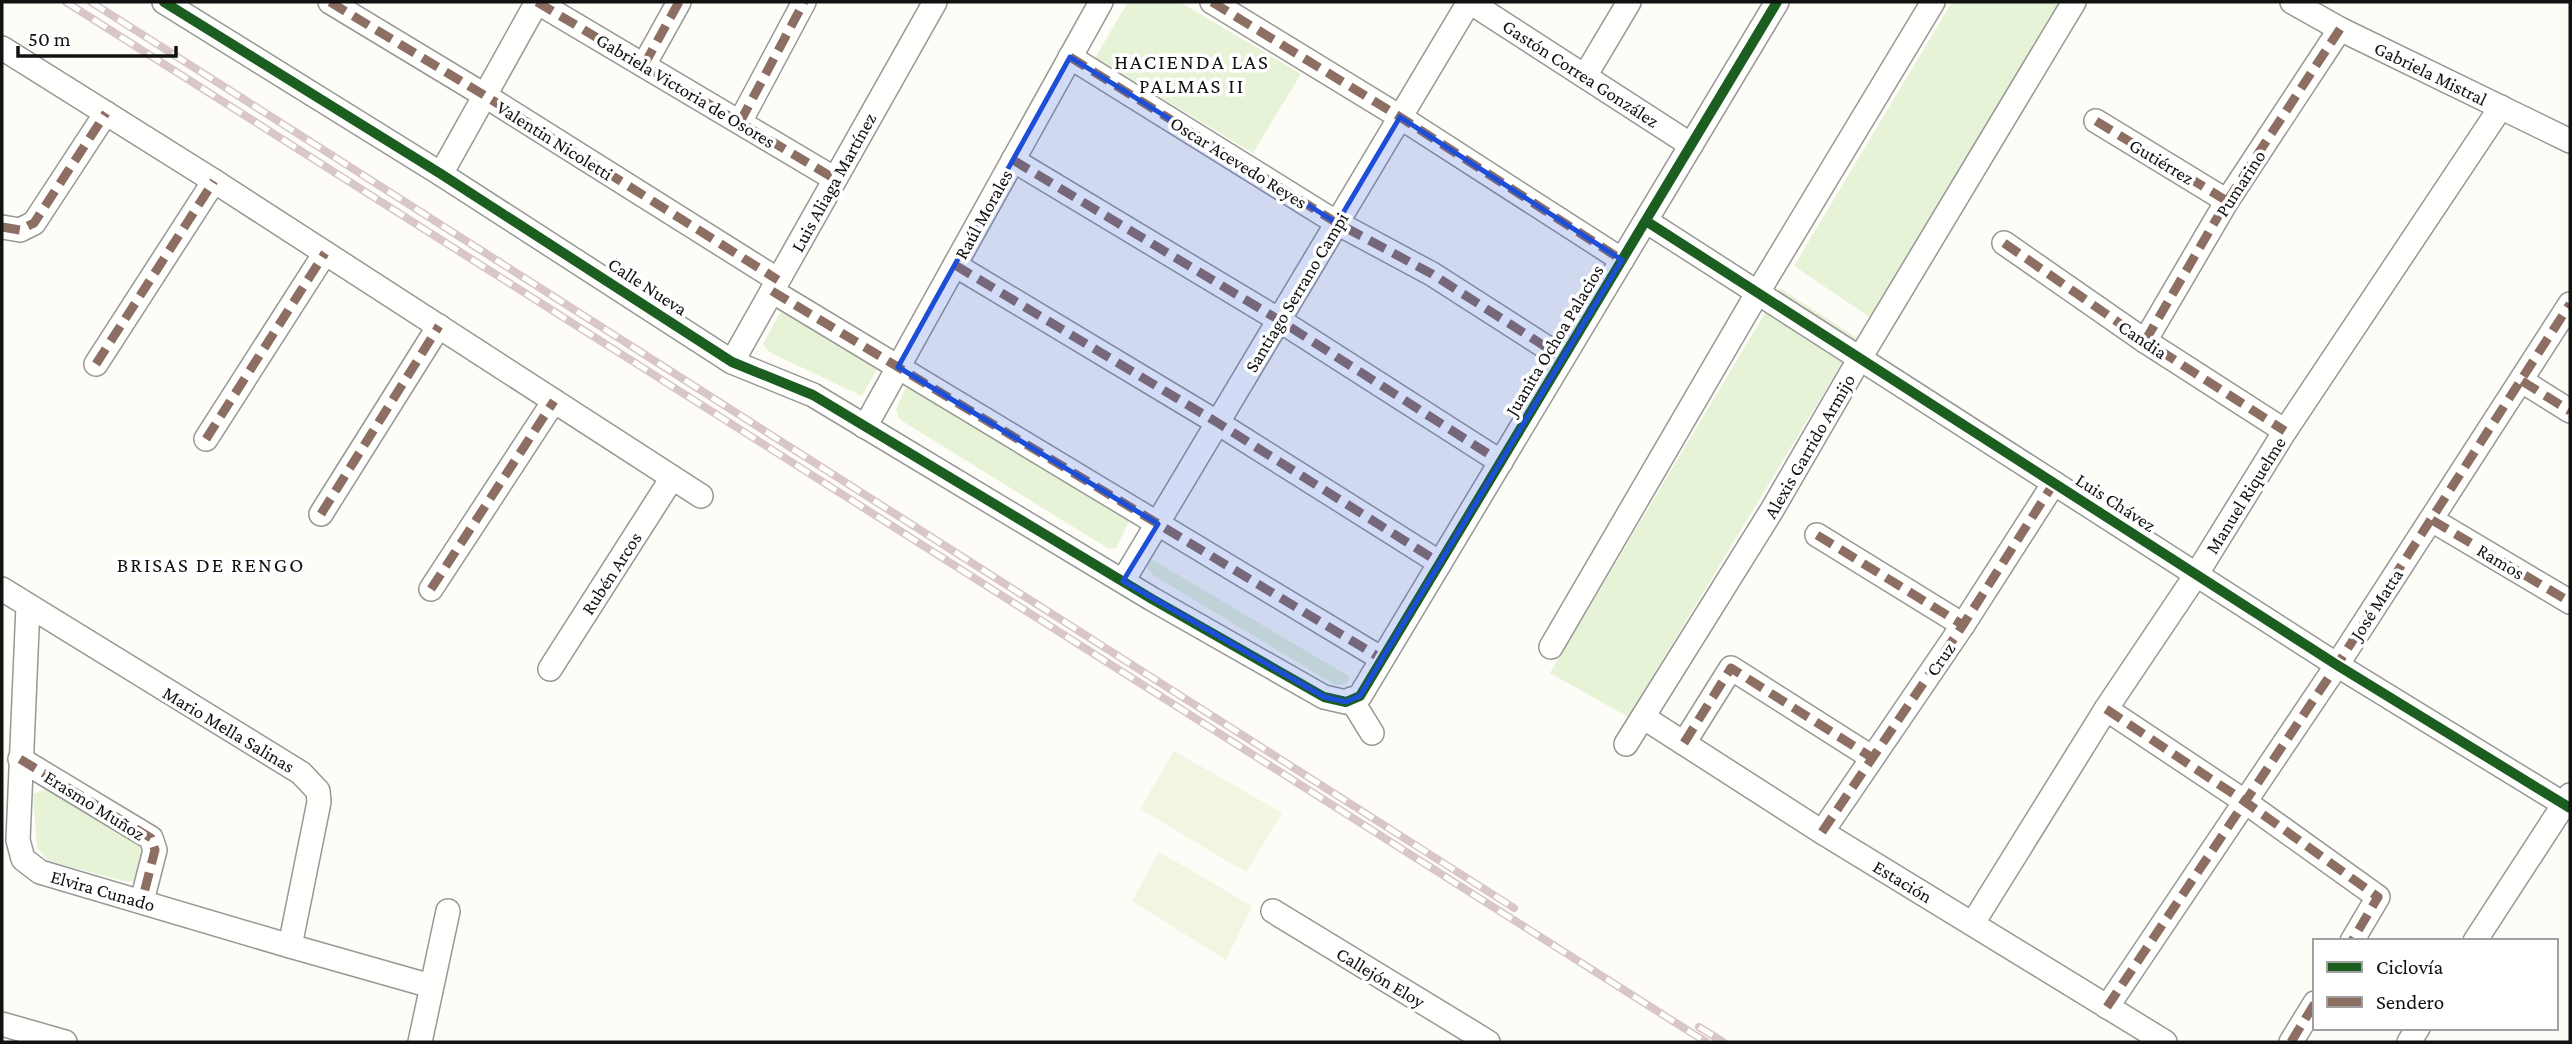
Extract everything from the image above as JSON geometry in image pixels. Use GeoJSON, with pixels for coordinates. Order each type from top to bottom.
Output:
{"type":"FeatureCollection","features":[{"type":"Feature","properties":{"kind":"street","name":"Calle Nueva"},"geometry":{"type":"LineString","coordinates":[[164,2],[441,174],[732,362],[813,395],[1123,581],[1324,696],[1346,702],[1356,698]]}},
{"type":"Feature","properties":{"kind":"street","name":"Valentin Nicoletti"},"geometry":{"type":"LineString","coordinates":[[330,2],[484,95],[898,367],[1382,659]]}},
{"type":"Feature","properties":{"kind":"street"},"geometry":{"type":"LineString","coordinates":[[441,174],[537,2]]}},
{"type":"Feature","properties":{"kind":"street","name":"Gabriela Victoria de Osores"},"geometry":{"type":"LineString","coordinates":[[537,2],[835,179]]}},
{"type":"Feature","properties":{"kind":"street"},"geometry":{"type":"LineString","coordinates":[[644,65],[680,2]]}},
{"type":"Feature","properties":{"kind":"street"},"geometry":{"type":"LineString","coordinates":[[740,122],[804,2]]}},
{"type":"Feature","properties":{"kind":"street","name":"Luis Aliaga Martínez"},"geometry":{"type":"LineString","coordinates":[[732,362],[935,2]]}},
{"type":"Feature","properties":{"kind":"street","name":"Raúl Morales"},"geometry":{"type":"LineString","coordinates":[[865,427],[1101,2]]}},
{"type":"Feature","properties":{"kind":"street"},"geometry":{"type":"LineString","coordinates":[[1212,2],[1400,117],[1622,260]]}},
{"type":"Feature","properties":{"kind":"street","name":"Santiago Serrano Campi"},"geometry":{"type":"LineString","coordinates":[[1123,581],[1470,2]]}},
{"type":"Feature","properties":{"kind":"street","name":"Gastón Correa González"},"geometry":{"type":"LineString","coordinates":[[1470,2],[1691,145]]}},
{"type":"Feature","properties":{"kind":"street"},"geometry":{"type":"LineString","coordinates":[[1584,76],[1629,2]]}},
{"type":"Feature","properties":{"kind":"street","name":"Juanita Ochoa Palacios"},"geometry":{"type":"LineString","coordinates":[[1356,698],[1777,2]]}},
{"type":"Feature","properties":{"kind":"street"},"geometry":{"type":"LineString","coordinates":[[1551,646],[1758,292],[1933,2]]}},
{"type":"Feature","properties":{"kind":"street","name":"Alexis Garrido Armijo"},"geometry":{"type":"LineString","coordinates":[[1626,744],[1772,510],[2074,2]]}},
{"type":"Feature","properties":{"kind":"street","name":"Gabriela Mistral"},"geometry":{"type":"LineString","coordinates":[[2292,2],[2340,29],[2570,141]]}},
{"type":"Feature","properties":{"kind":"street","name":"Pumarino"},"geometry":{"type":"LineString","coordinates":[[2145,341],[2227,201],[2340,29]]}},
{"type":"Feature","properties":{"kind":"street"},"geometry":{"type":"LineString","coordinates":[[2,48],[214,181],[701,496]]}},
{"type":"Feature","properties":{"kind":"street","name":"Oscar Acevedo Reyes"},"geometry":{"type":"LineString","coordinates":[[1070,57],[1337,223],[1432,274],[1563,358]]}},
{"type":"Feature","properties":{"kind":"street","name":"Manuel Riquelme"},"geometry":{"type":"LineString","coordinates":[[1973,923],[2106,709],[2196,575],[2285,431],[2501,107]]}},
{"type":"Feature","properties":{"kind":"street"},"geometry":{"type":"LineString","coordinates":[[2,227],[20,230],[34,223],[106,113]]}},
{"type":"Feature","properties":{"kind":"street","name":"Gutiérrez"},"geometry":{"type":"LineString","coordinates":[[2096,121],[2227,201]]}},
{"type":"Feature","properties":{"kind":"street"},"geometry":{"type":"LineString","coordinates":[[1013,160],[1279,320],[1501,462]]}},
{"type":"Feature","properties":{"kind":"street"},"geometry":{"type":"LineString","coordinates":[[96,364],[214,181]]}},
{"type":"Feature","properties":{"kind":"street","name":"Luis Chávez"},"geometry":{"type":"LineString","coordinates":[[1646,221],[2337,665],[2568,803]]}},
{"type":"Feature","properties":{"kind":"street","name":"Candia"},"geometry":{"type":"LineString","coordinates":[[2004,243],[2145,341],[2285,431]]}},
{"type":"Feature","properties":{"kind":"street"},"geometry":{"type":"LineString","coordinates":[[206,439],[325,253]]}},
{"type":"Feature","properties":{"kind":"street"},"geometry":{"type":"LineString","coordinates":[[955,265],[1218,423],[1440,563]]}},
{"type":"Feature","properties":{"kind":"street","name":"José Matta"},"geometry":{"type":"LineString","coordinates":[[2108,1007],[2337,665],[2570,304]]}},
{"type":"Feature","properties":{"kind":"street"},"geometry":{"type":"LineString","coordinates":[[321,514],[439,326]]}},
{"type":"Feature","properties":{"kind":"street"},"geometry":{"type":"LineString","coordinates":[[2522,381],[2570,411]]}},
{"type":"Feature","properties":{"kind":"street"},"geometry":{"type":"LineString","coordinates":[[431,589],[554,401]]}},
{"type":"Feature","properties":{"kind":"street","name":"Rubén Arcos"},"geometry":{"type":"LineString","coordinates":[[550,669],[672,478]]}},
{"type":"Feature","properties":{"kind":"street","name":"Cruz"},"geometry":{"type":"LineString","coordinates":[[1822,832],[1963,625],[2054,483]]}},
{"type":"Feature","properties":{"kind":"street","name":"Ramos"},"geometry":{"type":"LineString","coordinates":[[2432,520],[2570,602]]}},
{"type":"Feature","properties":{"kind":"street"},"geometry":{"type":"LineString","coordinates":[[1817,536],[1963,625]]}},
{"type":"Feature","properties":{"kind":"street","name":"Mario Mella Salinas"},"geometry":{"type":"LineString","coordinates":[[2,589],[301,773],[317,791],[319,802],[290,946]]}},
{"type":"Feature","properties":{"kind":"street","name":"Elvira Cunado"},"geometry":{"type":"LineString","coordinates":[[27,606],[18,840],[23,859],[40,872],[431,986]]}},
{"type":"Feature","properties":{"kind":"street"},"geometry":{"type":"LineString","coordinates":[[1684,743],[1731,668],[1871,758]]}},
{"type":"Feature","properties":{"kind":"street"},"geometry":{"type":"LineString","coordinates":[[1356,698],[1371,733]]}},
{"type":"Feature","properties":{"kind":"street"},"geometry":{"type":"LineString","coordinates":[[2106,709],[2244,801],[2378,897],[2353,939]]}},
{"type":"Feature","properties":{"kind":"street","name":"Estación"},"geometry":{"type":"LineString","coordinates":[[1643,717],[1822,832],[2165,1042]]}},
{"type":"Feature","properties":{"kind":"street","name":"Erasmo Muñoz"},"geometry":{"type":"LineString","coordinates":[[20,760],[151,838],[155,850],[142,901]]}},
{"type":"Feature","properties":{"kind":"street"},"geometry":{"type":"LineString","coordinates":[[2476,939],[2568,803]]}},
{"type":"Feature","properties":{"kind":"street"},"geometry":{"type":"LineString","coordinates":[[420,1042],[448,911]]}},
{"type":"Feature","properties":{"kind":"street","name":"Callejón Eloy"},"geometry":{"type":"LineString","coordinates":[[1273,911],[1488,1042]]}},
{"type":"Feature","properties":{"kind":"street"},"geometry":{"type":"LineString","coordinates":[[2291,1042],[2313,1006]]}},
{"type":"Feature","properties":{"kind":"street"},"geometry":{"type":"LineString","coordinates":[[2,1024],[65,1042]]}},
{"type":"Feature","properties":{"kind":"highlighted area"},"geometry":{"type":"Polygon","coordinates":[[[1070,57],[1337,223],[1400,117],[1622,260],[1360,696],[1346,702],[1324,697],[1123,581],[1158,524],[898,367],[1070,57]]]}},
{"type":"Feature","properties":{"kind":"green space"},"geometry":{"type":"Polygon","coordinates":[[[1128,2],[1180,2],[1301,74],[1253,153],[1095,58],[1128,2]]]}},
{"type":"Feature","properties":{"kind":"green space"},"geometry":{"type":"Polygon","coordinates":[[[1952,2],[2063,2],[1877,322],[1794,266],[1952,2]]]}},
{"type":"Feature","properties":{"kind":"green space"},"geometry":{"type":"Polygon","coordinates":[[[1780,288],[1857,338],[1628,717],[1550,673],[1780,288]]]}},
{"type":"Feature","properties":{"kind":"green space"},"geometry":{"type":"Polygon","coordinates":[[[788,310],[879,365],[862,396],[769,352],[763,344],[780,313],[788,310]]]}},
{"type":"Feature","properties":{"kind":"green space"},"geometry":{"type":"Polygon","coordinates":[[[907,385],[1129,521],[1116,548],[1109,549],[899,419],[896,409],[907,385]]]}},
{"type":"Feature","properties":{"kind":"green space"},"geometry":{"type":"Polygon","coordinates":[[[1148,557],[1350,677],[1345,684],[1335,685],[1153,575],[1146,566],[1148,557]]]}},
{"type":"Feature","properties":{"kind":"green space"},"geometry":{"type":"Polygon","coordinates":[[[1174,751],[1282,813],[1246,872],[1140,809],[1174,751]]]}},
{"type":"Feature","properties":{"kind":"green space"},"geometry":{"type":"Polygon","coordinates":[[[49,788],[146,844],[137,881],[128,882],[49,861],[37,848],[33,794],[49,788]]]}},
{"type":"Feature","properties":{"kind":"green space"},"geometry":{"type":"Polygon","coordinates":[[[1159,852],[1252,906],[1226,960],[1132,901],[1159,852]]]}},
{"type":"Feature","properties":{"kind":"railway"},"geometry":{"type":"LineString","coordinates":[[66,2],[1706,1042]]}},
{"type":"Feature","properties":{"kind":"railway"},"geometry":{"type":"LineString","coordinates":[[91,2],[1514,908]]}},
{"type":"Feature","properties":{"kind":"railway"},"geometry":{"type":"LineString","coordinates":[[1699,1027],[1723,1042]]}},
{"type":"Feature","properties":{"kind":"marked path"},"geometry":{"type":"LineString","coordinates":[[330,2],[484,95],[778,280]]}},
{"type":"Feature","properties":{"kind":"marked path"},"geometry":{"type":"LineString","coordinates":[[537,2],[835,179]]}},
{"type":"Feature","properties":{"kind":"marked path"},"geometry":{"type":"LineString","coordinates":[[644,65],[679,2]]}},
{"type":"Feature","properties":{"kind":"marked path"},"geometry":{"type":"LineString","coordinates":[[740,122],[804,2]]}},
{"type":"Feature","properties":{"kind":"marked path"},"geometry":{"type":"LineString","coordinates":[[1212,2],[1400,117],[1622,260]]}},
{"type":"Feature","properties":{"kind":"marked path"},"geometry":{"type":"LineString","coordinates":[[2145,341],[2227,201],[2340,29]]}},
{"type":"Feature","properties":{"kind":"marked path"},"geometry":{"type":"LineString","coordinates":[[1070,57],[1337,223],[1432,274],[1563,358]]}},
{"type":"Feature","properties":{"kind":"marked path"},"geometry":{"type":"LineString","coordinates":[[2,227],[20,230],[34,223],[106,113]]}},
{"type":"Feature","properties":{"kind":"marked path"},"geometry":{"type":"LineString","coordinates":[[2096,121],[2227,201]]}},
{"type":"Feature","properties":{"kind":"marked path"},"geometry":{"type":"LineString","coordinates":[[1013,160],[1279,320],[1501,462]]}},
{"type":"Feature","properties":{"kind":"marked path"},"geometry":{"type":"LineString","coordinates":[[96,364],[214,181]]}},
{"type":"Feature","properties":{"kind":"marked path"},"geometry":{"type":"LineString","coordinates":[[2004,243],[2145,341],[2285,431]]}},
{"type":"Feature","properties":{"kind":"marked path"},"geometry":{"type":"LineString","coordinates":[[206,439],[325,253]]}},
{"type":"Feature","properties":{"kind":"marked path"},"geometry":{"type":"LineString","coordinates":[[955,265],[1218,423],[1440,563]]}},
{"type":"Feature","properties":{"kind":"marked path"},"geometry":{"type":"LineString","coordinates":[[772,291],[1382,659]]}},
{"type":"Feature","properties":{"kind":"marked path"},"geometry":{"type":"LineString","coordinates":[[2107,1007],[2337,665],[2570,304]]}},
{"type":"Feature","properties":{"kind":"marked path"},"geometry":{"type":"LineString","coordinates":[[321,514],[439,326]]}},
{"type":"Feature","properties":{"kind":"marked path"},"geometry":{"type":"LineString","coordinates":[[2522,381],[2570,411]]}},
{"type":"Feature","properties":{"kind":"marked path"},"geometry":{"type":"LineString","coordinates":[[431,589],[554,401]]}},
{"type":"Feature","properties":{"kind":"marked path"},"geometry":{"type":"LineString","coordinates":[[1822,832],[1963,625],[2054,483]]}},
{"type":"Feature","properties":{"kind":"marked path"},"geometry":{"type":"LineString","coordinates":[[2432,520],[2570,602]]}},
{"type":"Feature","properties":{"kind":"marked path"},"geometry":{"type":"LineString","coordinates":[[1817,535],[1963,625]]}},
{"type":"Feature","properties":{"kind":"marked path"},"geometry":{"type":"LineString","coordinates":[[1684,743],[1731,668],[1871,757]]}},
{"type":"Feature","properties":{"kind":"marked path"},"geometry":{"type":"LineString","coordinates":[[2106,709],[2244,801],[2378,897],[2353,939]]}},
{"type":"Feature","properties":{"kind":"marked path"},"geometry":{"type":"LineString","coordinates":[[20,759],[151,838],[155,850],[142,901]]}},
{"type":"Feature","properties":{"kind":"marked path"},"geometry":{"type":"LineString","coordinates":[[2291,1042],[2313,1006]]}},
{"type":"Feature","properties":{"kind":"cycle path"},"geometry":{"type":"LineString","coordinates":[[164,2],[441,174],[732,362],[813,395],[1152,599],[1324,697],[1346,702],[1360,696],[1777,2]]}},
{"type":"Feature","properties":{"kind":"cycle path"},"geometry":{"type":"LineString","coordinates":[[1646,221],[2337,665],[2570,808]]}},
{"type":"Feature","properties":{"kind":"district","name":"HACIENDA LAS PALMAS II"},"geometry":{"type":"Point","coordinates":[1192,74]}},
{"type":"Feature","properties":{"kind":"district","name":"BRISAS DE RENGO"},"geometry":{"type":"Point","coordinates":[211,565]}}]}
